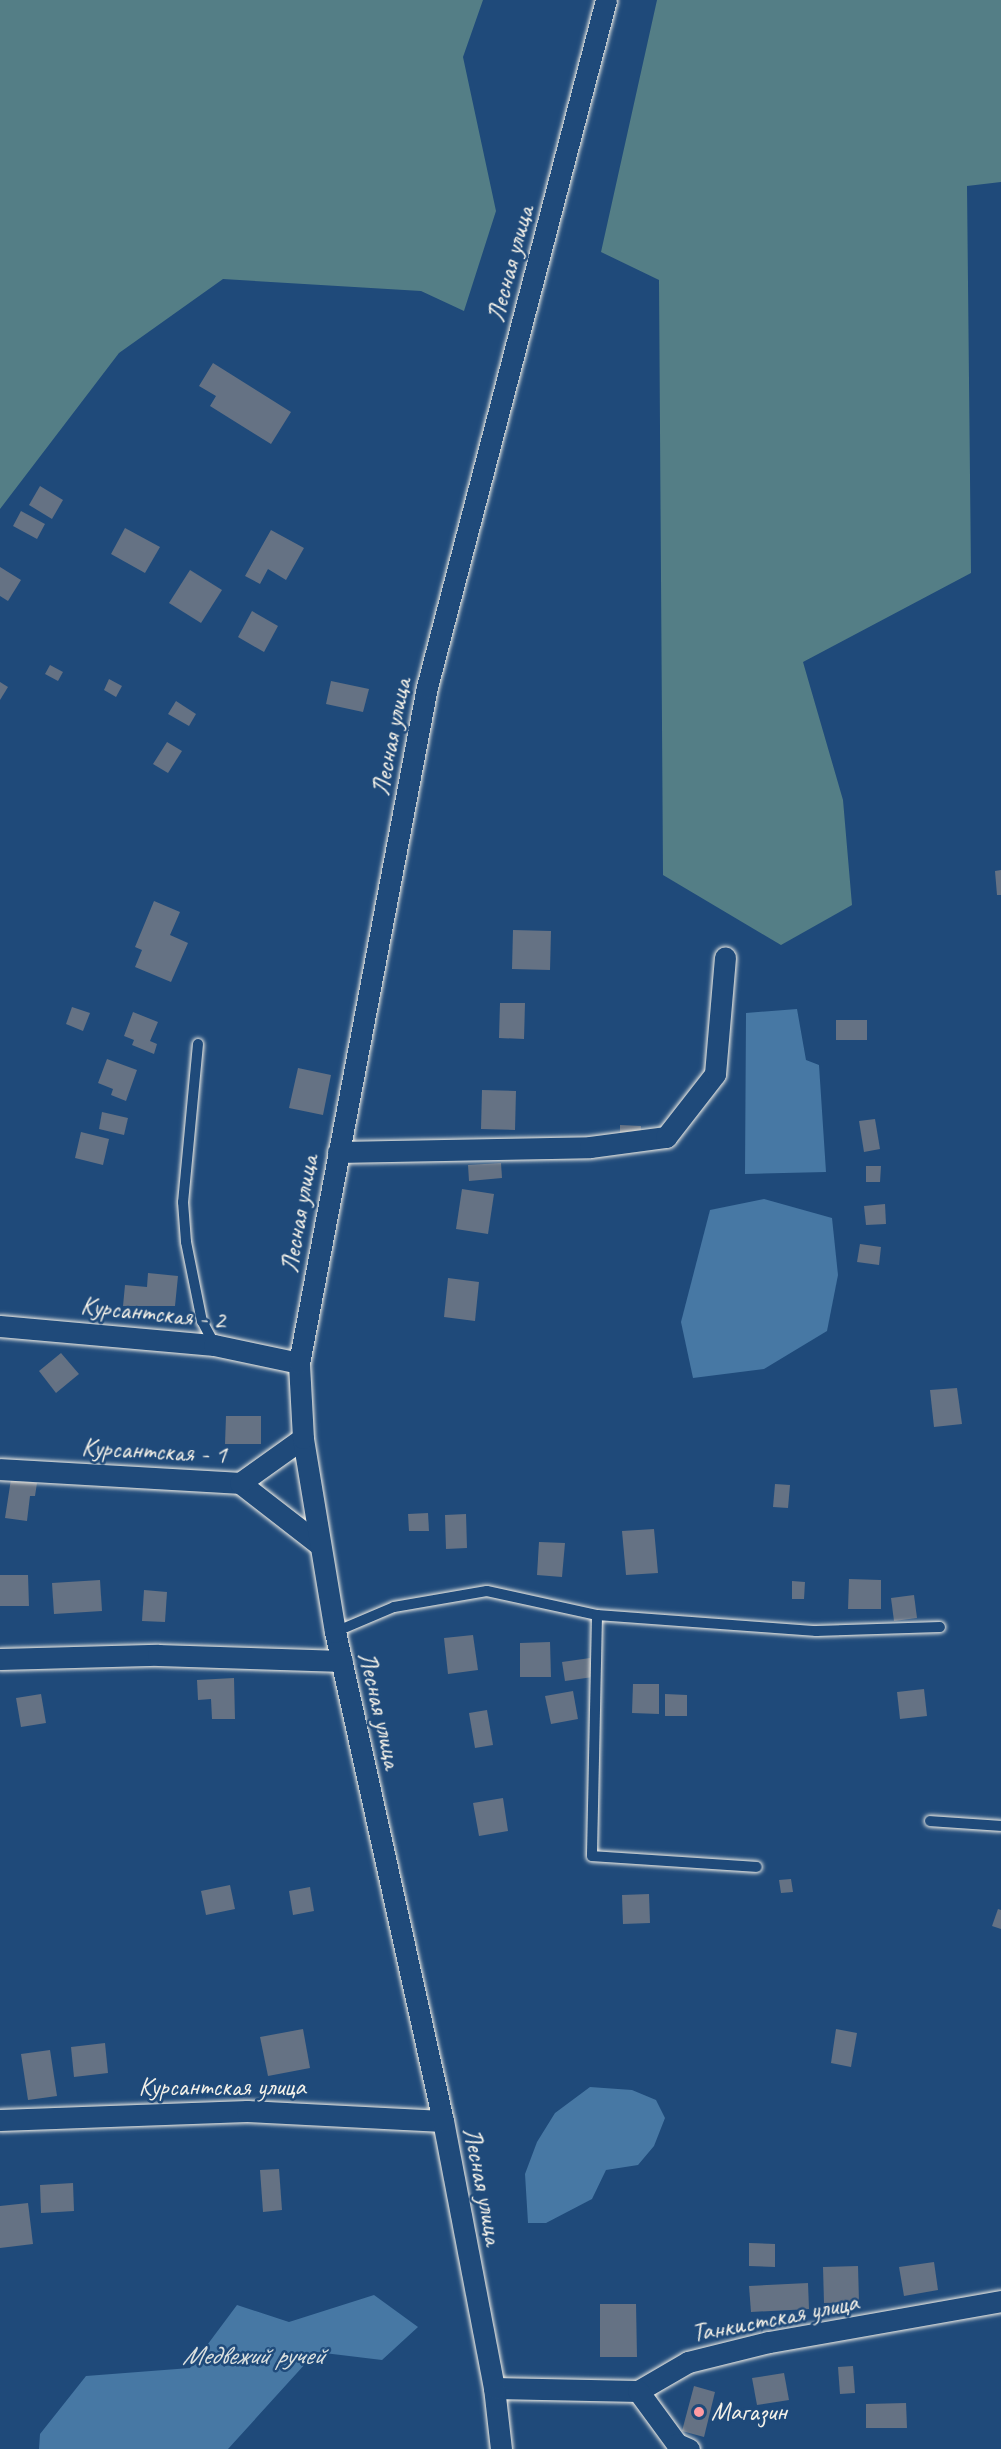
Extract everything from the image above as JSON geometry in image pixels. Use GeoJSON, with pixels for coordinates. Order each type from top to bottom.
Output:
{"type":"FeatureCollection","features":[{"type":"Feature","properties":{"kind":"street","name":"Лесная улица"},"geometry":{"type":"LineString","coordinates":[[501,2449],[494,2388],[443,2121],[335,1632],[303,1438],[299,1363],[427,687],[606,0]]}},
{"type":"Feature","properties":{"kind":"street"},"geometry":{"type":"LineString","coordinates":[[338,1152],[590,1148],[666,1137],[715,1074],[725,957]]}},
{"type":"Feature","properties":{"kind":"street","name":"Курсантская - 2"},"geometry":{"type":"LineString","coordinates":[[0,1326],[214,1345],[299,1363]]}},
{"type":"Feature","properties":{"kind":"street"},"geometry":{"type":"LineString","coordinates":[[240,1483],[303,1438]]}},
{"type":"Feature","properties":{"kind":"street","name":"Курсантская - 1"},"geometry":{"type":"LineString","coordinates":[[0,1469],[240,1483],[320,1545]]}},
{"type":"Feature","properties":{"kind":"street"},"geometry":{"type":"LineString","coordinates":[[0,1659],[158,1655],[342,1661]]}},
{"type":"Feature","properties":{"kind":"street","name":"Курсантская улица"},"geometry":{"type":"LineString","coordinates":[[0,2120],[247,2111],[443,2121]]}},
{"type":"Feature","properties":{"kind":"street","name":"Танкистская улица"},"geometry":{"type":"LineString","coordinates":[[638,2391],[688,2362],[769,2342],[1001,2301]]}},
{"type":"Feature","properties":{"kind":"street"},"geometry":{"type":"LineString","coordinates":[[494,2388],[638,2391],[678,2444],[689,2449]]}},
{"type":"Feature","properties":{"kind":"lane"},"geometry":{"type":"LineString","coordinates":[[198,1044],[183,1202],[186,1242],[202,1321],[214,1345]]}},
{"type":"Feature","properties":{"kind":"lane"},"geometry":{"type":"LineString","coordinates":[[335,1632],[394,1607],[487,1591],[597,1615],[816,1631],[940,1627]]}},
{"type":"Feature","properties":{"kind":"lane"},"geometry":{"type":"LineString","coordinates":[[597,1615],[592,1856],[757,1867]]}},
{"type":"Feature","properties":{"kind":"lane"},"geometry":{"type":"LineString","coordinates":[[930,1821],[1001,1826]]}},
{"type":"Feature","properties":{"kind":"green space"},"geometry":{"type":"Polygon","coordinates":[[[0,0],[483,0],[463,57],[496,211],[464,311],[421,291],[223,279],[119,353],[0,509],[0,0]]]}},
{"type":"Feature","properties":{"kind":"green space"},"geometry":{"type":"Polygon","coordinates":[[[657,0],[1001,0],[1001,182],[967,186],[971,573],[803,662],[843,800],[852,905],[781,945],[663,875],[659,280],[601,252],[657,0]]]}},
{"type":"Feature","properties":{"kind":"water"},"geometry":{"type":"Polygon","coordinates":[[[797,1009],[806,1060],[819,1065],[826,1172],[745,1174],[746,1013],[797,1009]]]}},
{"type":"Feature","properties":{"kind":"water"},"geometry":{"type":"Polygon","coordinates":[[[764,1199],[832,1218],[838,1275],[827,1331],[764,1369],[693,1378],[681,1322],[710,1210],[764,1199]]]}},
{"type":"Feature","properties":{"kind":"water"},"geometry":{"type":"Polygon","coordinates":[[[590,2087],[632,2090],[656,2100],[665,2118],[654,2146],[638,2165],[606,2170],[592,2199],[546,2223],[528,2223],[525,2174],[537,2142],[555,2113],[590,2087]]]}},
{"type":"Feature","properties":{"kind":"water","name":"Медвежий ручей"},"geometry":{"type":"Polygon","coordinates":[[[374,2295],[418,2327],[382,2360],[316,2352],[228,2449],[39,2449],[40,2434],[86,2376],[190,2368],[237,2305],[289,2322],[374,2295]]]}},
{"type":"Feature","properties":{"kind":"building"},"geometry":{"type":"Polygon","coordinates":[[[213,363],[291,412],[271,444],[210,406],[216,396],[199,386],[213,363]]]}},
{"type":"Feature","properties":{"kind":"building"},"geometry":{"type":"Polygon","coordinates":[[[40,486],[63,500],[52,519],[29,505],[40,486]]]}},
{"type":"Feature","properties":{"kind":"building"},"geometry":{"type":"Polygon","coordinates":[[[21,511],[45,524],[37,539],[13,526],[21,511]]]}},
{"type":"Feature","properties":{"kind":"building"},"geometry":{"type":"Polygon","coordinates":[[[125,528],[160,547],[145,573],[111,554],[125,528]]]}},
{"type":"Feature","properties":{"kind":"building"},"geometry":{"type":"Polygon","coordinates":[[[271,530],[304,548],[286,580],[268,569],[260,584],[245,576],[271,530]]]}},
{"type":"Feature","properties":{"kind":"building"},"geometry":{"type":"Polygon","coordinates":[[[0,567],[21,580],[8,601],[0,596],[0,567]]]}},
{"type":"Feature","properties":{"kind":"building"},"geometry":{"type":"Polygon","coordinates":[[[190,570],[222,590],[201,623],[169,603],[190,570]]]}},
{"type":"Feature","properties":{"kind":"building"},"geometry":{"type":"Polygon","coordinates":[[[252,611],[278,626],[264,652],[238,637],[252,611]]]}},
{"type":"Feature","properties":{"kind":"building"},"geometry":{"type":"Polygon","coordinates":[[[50,665],[63,672],[58,681],[45,674],[50,665]]]}},
{"type":"Feature","properties":{"kind":"building"},"geometry":{"type":"Polygon","coordinates":[[[109,679],[122,686],[116,697],[104,690],[109,679]]]}},
{"type":"Feature","properties":{"kind":"building"},"geometry":{"type":"Polygon","coordinates":[[[331,681],[369,689],[363,712],[326,704],[331,681]]]}},
{"type":"Feature","properties":{"kind":"building"},"geometry":{"type":"Polygon","coordinates":[[[0,682],[8,687],[0,700],[0,682]]]}},
{"type":"Feature","properties":{"kind":"building"},"geometry":{"type":"Polygon","coordinates":[[[176,701],[196,714],[189,726],[168,714],[176,701]]]}},
{"type":"Feature","properties":{"kind":"building"},"geometry":{"type":"Polygon","coordinates":[[[167,742],[182,751],[168,773],[153,764],[167,742]]]}},
{"type":"Feature","properties":{"kind":"building"},"geometry":{"type":"Polygon","coordinates":[[[1001,870],[1001,895],[997,895],[995,871],[1001,870]]]}},
{"type":"Feature","properties":{"kind":"building"},"geometry":{"type":"Polygon","coordinates":[[[154,901],[180,912],[170,935],[188,943],[171,982],[135,967],[142,950],[135,947],[154,901]]]}},
{"type":"Feature","properties":{"kind":"building"},"geometry":{"type":"Polygon","coordinates":[[[513,930],[551,931],[550,970],[512,969],[513,930]]]}},
{"type":"Feature","properties":{"kind":"building"},"geometry":{"type":"Polygon","coordinates":[[[500,1003],[525,1003],[524,1039],[499,1038],[500,1003]]]}},
{"type":"Feature","properties":{"kind":"building"},"geometry":{"type":"Polygon","coordinates":[[[72,1007],[90,1013],[83,1031],[66,1024],[72,1007]]]}},
{"type":"Feature","properties":{"kind":"building"},"geometry":{"type":"Polygon","coordinates":[[[133,1012],[158,1022],[150,1041],[157,1044],[154,1054],[132,1045],[134,1040],[124,1036],[133,1012]]]}},
{"type":"Feature","properties":{"kind":"building"},"geometry":{"type":"Polygon","coordinates":[[[836,1020],[867,1020],[867,1040],[836,1040],[836,1020]]]}},
{"type":"Feature","properties":{"kind":"building"},"geometry":{"type":"Polygon","coordinates":[[[107,1059],[137,1070],[126,1101],[111,1095],[113,1089],[98,1083],[107,1059]]]}},
{"type":"Feature","properties":{"kind":"building"},"geometry":{"type":"Polygon","coordinates":[[[298,1068],[331,1075],[323,1115],[289,1108],[298,1068]]]}},
{"type":"Feature","properties":{"kind":"building"},"geometry":{"type":"Polygon","coordinates":[[[482,1090],[516,1091],[515,1130],[481,1129],[482,1090]]]}},
{"type":"Feature","properties":{"kind":"building"},"geometry":{"type":"Polygon","coordinates":[[[102,1112],[128,1118],[124,1135],[99,1129],[102,1112]]]}},
{"type":"Feature","properties":{"kind":"building"},"geometry":{"type":"Polygon","coordinates":[[[875,1119],[880,1149],[864,1152],[859,1121],[875,1119]]]}},
{"type":"Feature","properties":{"kind":"building"},"geometry":{"type":"Polygon","coordinates":[[[620,1125],[641,1126],[640,1137],[620,1137],[620,1125]]]}},
{"type":"Feature","properties":{"kind":"building"},"geometry":{"type":"Polygon","coordinates":[[[81,1132],[109,1139],[103,1165],[75,1158],[81,1132]]]}},
{"type":"Feature","properties":{"kind":"building"},"geometry":{"type":"Polygon","coordinates":[[[501,1163],[502,1178],[469,1181],[468,1165],[501,1163]]]}},
{"type":"Feature","properties":{"kind":"building"},"geometry":{"type":"Polygon","coordinates":[[[866,1166],[881,1166],[880,1182],[866,1182],[866,1166]]]}},
{"type":"Feature","properties":{"kind":"building"},"geometry":{"type":"Polygon","coordinates":[[[462,1189],[494,1194],[488,1234],[456,1229],[462,1189]]]}},
{"type":"Feature","properties":{"kind":"building"},"geometry":{"type":"Polygon","coordinates":[[[885,1204],[886,1224],[866,1225],[864,1206],[885,1204]]]}},
{"type":"Feature","properties":{"kind":"building"},"geometry":{"type":"Polygon","coordinates":[[[860,1244],[881,1247],[879,1265],[857,1262],[860,1244]]]}},
{"type":"Feature","properties":{"kind":"building"},"geometry":{"type":"Polygon","coordinates":[[[148,1273],[178,1276],[175,1306],[123,1306],[125,1285],[147,1287],[148,1273]]]}},
{"type":"Feature","properties":{"kind":"building"},"geometry":{"type":"Polygon","coordinates":[[[448,1278],[479,1282],[475,1321],[444,1317],[448,1278]]]}},
{"type":"Feature","properties":{"kind":"building"},"geometry":{"type":"Polygon","coordinates":[[[61,1353],[79,1374],[56,1393],[39,1371],[61,1353]]]}},
{"type":"Feature","properties":{"kind":"building"},"geometry":{"type":"Polygon","coordinates":[[[957,1388],[962,1424],[934,1427],[930,1390],[957,1388]]]}},
{"type":"Feature","properties":{"kind":"building"},"geometry":{"type":"Polygon","coordinates":[[[226,1416],[261,1416],[261,1444],[225,1444],[226,1416]]]}},
{"type":"Feature","properties":{"kind":"building"},"geometry":{"type":"Polygon","coordinates":[[[11,1479],[37,1483],[35,1496],[30,1496],[27,1521],[5,1518],[11,1479]]]}},
{"type":"Feature","properties":{"kind":"building"},"geometry":{"type":"Polygon","coordinates":[[[775,1484],[790,1485],[788,1508],[773,1507],[775,1484]]]}},
{"type":"Feature","properties":{"kind":"building"},"geometry":{"type":"Polygon","coordinates":[[[428,1513],[429,1531],[409,1531],[408,1514],[428,1513]]]}},
{"type":"Feature","properties":{"kind":"building"},"geometry":{"type":"Polygon","coordinates":[[[466,1514],[467,1548],[446,1549],[445,1515],[466,1514]]]}},
{"type":"Feature","properties":{"kind":"building"},"geometry":{"type":"Polygon","coordinates":[[[654,1529],[658,1573],[626,1575],[622,1531],[654,1529]]]}},
{"type":"Feature","properties":{"kind":"building"},"geometry":{"type":"Polygon","coordinates":[[[539,1542],[565,1543],[562,1577],[537,1575],[539,1542]]]}},
{"type":"Feature","properties":{"kind":"building"},"geometry":{"type":"Polygon","coordinates":[[[0,1575],[28,1575],[29,1606],[0,1606],[0,1575]]]}},
{"type":"Feature","properties":{"kind":"building"},"geometry":{"type":"Polygon","coordinates":[[[849,1579],[881,1580],[881,1609],[848,1609],[849,1579]]]}},
{"type":"Feature","properties":{"kind":"building"},"geometry":{"type":"Polygon","coordinates":[[[100,1580],[102,1611],[54,1614],[52,1583],[100,1580]]]}},
{"type":"Feature","properties":{"kind":"building"},"geometry":{"type":"Polygon","coordinates":[[[792,1581],[805,1582],[804,1599],[792,1599],[792,1581]]]}},
{"type":"Feature","properties":{"kind":"building"},"geometry":{"type":"Polygon","coordinates":[[[144,1590],[167,1592],[165,1622],[142,1621],[144,1590]]]}},
{"type":"Feature","properties":{"kind":"building"},"geometry":{"type":"Polygon","coordinates":[[[914,1595],[917,1618],[894,1621],[891,1598],[914,1595]]]}},
{"type":"Feature","properties":{"kind":"building"},"geometry":{"type":"Polygon","coordinates":[[[473,1635],[478,1670],[448,1674],[444,1638],[473,1635]]]}},
{"type":"Feature","properties":{"kind":"building"},"geometry":{"type":"Polygon","coordinates":[[[550,1642],[551,1677],[520,1677],[520,1643],[550,1642]]]}},
{"type":"Feature","properties":{"kind":"building"},"geometry":{"type":"Polygon","coordinates":[[[590,1658],[593,1677],[565,1681],[562,1662],[590,1658]]]}},
{"type":"Feature","properties":{"kind":"building"},"geometry":{"type":"Polygon","coordinates":[[[234,1678],[235,1719],[212,1719],[211,1699],[198,1700],[197,1680],[234,1678]]]}},
{"type":"Feature","properties":{"kind":"building"},"geometry":{"type":"Polygon","coordinates":[[[633,1684],[659,1684],[659,1714],[632,1713],[633,1684]]]}},
{"type":"Feature","properties":{"kind":"building"},"geometry":{"type":"Polygon","coordinates":[[[924,1689],[927,1716],[900,1719],[897,1692],[924,1689]]]}},
{"type":"Feature","properties":{"kind":"building"},"geometry":{"type":"Polygon","coordinates":[[[573,1691],[578,1719],[551,1724],[545,1696],[573,1691]]]}},
{"type":"Feature","properties":{"kind":"building"},"geometry":{"type":"Polygon","coordinates":[[[41,1694],[46,1723],[21,1727],[16,1698],[41,1694]]]}},
{"type":"Feature","properties":{"kind":"building"},"geometry":{"type":"Polygon","coordinates":[[[665,1694],[687,1695],[687,1716],[665,1716],[665,1694]]]}},
{"type":"Feature","properties":{"kind":"building"},"geometry":{"type":"Polygon","coordinates":[[[487,1710],[493,1745],[475,1748],[469,1713],[487,1710]]]}},
{"type":"Feature","properties":{"kind":"building"},"geometry":{"type":"Polygon","coordinates":[[[503,1798],[508,1831],[479,1836],[473,1803],[503,1798]]]}},
{"type":"Feature","properties":{"kind":"building"},"geometry":{"type":"Polygon","coordinates":[[[791,1879],[793,1892],[781,1893],[779,1880],[791,1879]]]}},
{"type":"Feature","properties":{"kind":"building"},"geometry":{"type":"Polygon","coordinates":[[[230,1885],[235,1909],[206,1915],[201,1891],[230,1885]]]}},
{"type":"Feature","properties":{"kind":"building"},"geometry":{"type":"Polygon","coordinates":[[[310,1887],[314,1911],[293,1915],[289,1891],[310,1887]]]}},
{"type":"Feature","properties":{"kind":"building"},"geometry":{"type":"Polygon","coordinates":[[[649,1894],[650,1923],[623,1924],[622,1895],[649,1894]]]}},
{"type":"Feature","properties":{"kind":"building"},"geometry":{"type":"Polygon","coordinates":[[[998,1909],[1001,1910],[1001,1929],[992,1926],[998,1909]]]}},
{"type":"Feature","properties":{"kind":"building"},"geometry":{"type":"Polygon","coordinates":[[[303,2029],[310,2068],[268,2076],[260,2037],[303,2029]]]}},
{"type":"Feature","properties":{"kind":"building"},"geometry":{"type":"Polygon","coordinates":[[[836,2029],[857,2033],[851,2067],[831,2063],[836,2029]]]}},
{"type":"Feature","properties":{"kind":"building"},"geometry":{"type":"Polygon","coordinates":[[[105,2043],[108,2073],[74,2077],[71,2047],[105,2043]]]}},
{"type":"Feature","properties":{"kind":"building"},"geometry":{"type":"Polygon","coordinates":[[[50,2050],[57,2096],[28,2100],[21,2054],[50,2050]]]}},
{"type":"Feature","properties":{"kind":"building"},"geometry":{"type":"Polygon","coordinates":[[[279,2169],[282,2210],[263,2212],[260,2170],[279,2169]]]}},
{"type":"Feature","properties":{"kind":"building"},"geometry":{"type":"Polygon","coordinates":[[[73,2183],[74,2211],[41,2213],[40,2185],[73,2183]]]}},
{"type":"Feature","properties":{"kind":"building"},"geometry":{"type":"Polygon","coordinates":[[[28,2203],[33,2244],[0,2248],[0,2206],[28,2203]]]}},
{"type":"Feature","properties":{"kind":"building"},"geometry":{"type":"Polygon","coordinates":[[[749,2243],[775,2244],[775,2267],[749,2266],[749,2243]]]}},
{"type":"Feature","properties":{"kind":"building"},"geometry":{"type":"Polygon","coordinates":[[[934,2262],[938,2290],[904,2296],[899,2267],[934,2262]]]}},
{"type":"Feature","properties":{"kind":"building"},"geometry":{"type":"Polygon","coordinates":[[[858,2266],[859,2302],[824,2303],[823,2267],[858,2266]]]}},
{"type":"Feature","properties":{"kind":"building"},"geometry":{"type":"Polygon","coordinates":[[[808,2283],[809,2309],[751,2312],[749,2286],[808,2283]]]}},
{"type":"Feature","properties":{"kind":"building"},"geometry":{"type":"Polygon","coordinates":[[[600,2304],[636,2304],[637,2357],[600,2357],[600,2304]]]}},
{"type":"Feature","properties":{"kind":"building"},"geometry":{"type":"Polygon","coordinates":[[[853,2366],[855,2393],[840,2394],[838,2367],[853,2366]]]}},
{"type":"Feature","properties":{"kind":"building"},"geometry":{"type":"Polygon","coordinates":[[[784,2373],[789,2400],[757,2405],[752,2378],[784,2373]]]}},
{"type":"Feature","properties":{"kind":"building","name":"Магазин"},"geometry":{"type":"Polygon","coordinates":[[[694,2386],[715,2392],[704,2437],[682,2431],[694,2386]]]}},
{"type":"Feature","properties":{"kind":"building"},"geometry":{"type":"Polygon","coordinates":[[[906,2403],[907,2428],[866,2428],[866,2404],[906,2403]]]}},
{"type":"Feature","properties":{"kind":"place","name":"Магазин"},"geometry":{"type":"Point","coordinates":[699,2412]}}]}
